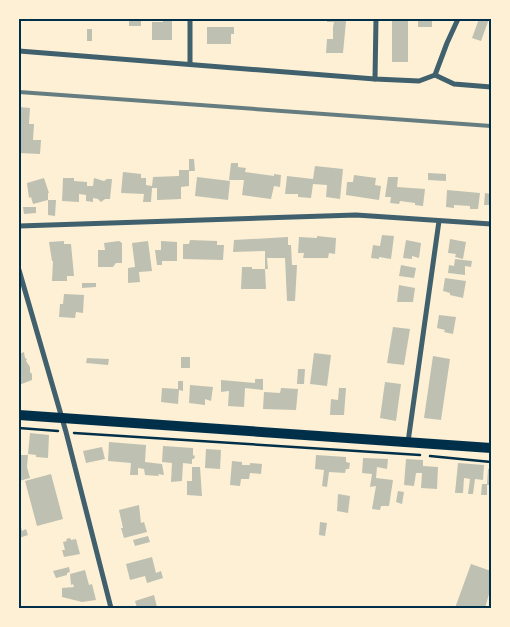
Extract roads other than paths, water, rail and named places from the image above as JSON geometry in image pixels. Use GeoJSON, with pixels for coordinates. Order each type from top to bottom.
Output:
{"type":"FeatureCollection","features":[{"type":"Feature","properties":{"kind":"main road"},"geometry":{"type":"LineString","coordinates":[[19,415],[491,448]]}},
{"type":"Feature","properties":{"kind":"street"},"geometry":{"type":"LineString","coordinates":[[190,19],[190,64]]}},
{"type":"Feature","properties":{"kind":"street"},"geometry":{"type":"LineString","coordinates":[[375,79],[376,19]]}},
{"type":"Feature","properties":{"kind":"street"},"geometry":{"type":"LineString","coordinates":[[435,75],[458,19]]}},
{"type":"Feature","properties":{"kind":"street"},"geometry":{"type":"LineString","coordinates":[[19,51],[375,79],[419,81],[435,75],[454,84],[491,87]]}},
{"type":"Feature","properties":{"kind":"street"},"geometry":{"type":"LineString","coordinates":[[19,226],[356,215],[491,224]]}},
{"type":"Feature","properties":{"kind":"street"},"geometry":{"type":"LineString","coordinates":[[408,442],[439,220]]}},
{"type":"Feature","properties":{"kind":"street"},"geometry":{"type":"LineString","coordinates":[[19,270],[66,432],[111,608]]}},
{"type":"Feature","properties":{"kind":"railway"},"geometry":{"type":"LineString","coordinates":[[19,92],[491,126]]}}]}
